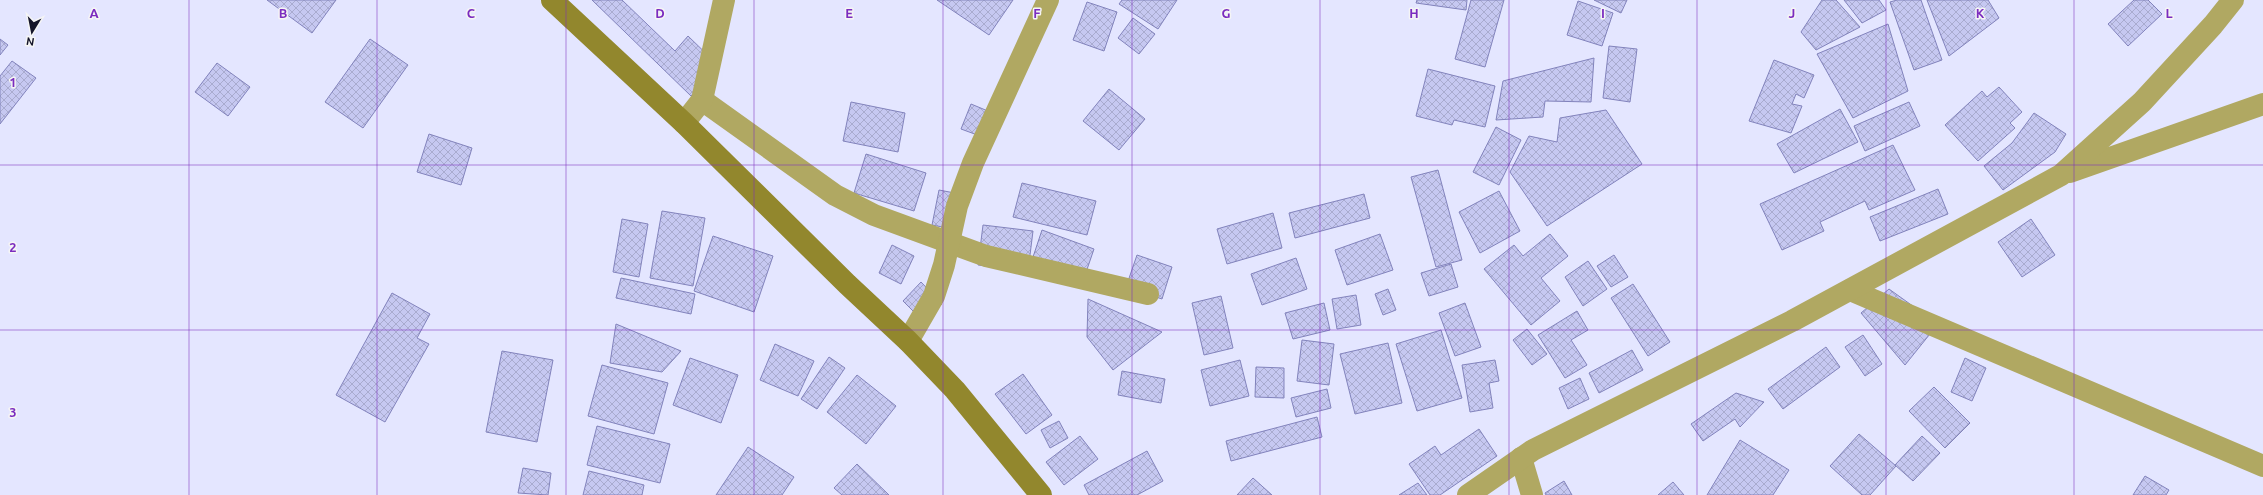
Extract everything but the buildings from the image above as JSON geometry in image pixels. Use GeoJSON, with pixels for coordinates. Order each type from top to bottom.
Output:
{"type":"FeatureCollection","features":[{"type":"Feature","properties":{"kind":"main road"},"geometry":{"type":"LineString","coordinates":[[552,0],[684,123],[847,284],[908,341],[955,390],[1041,495]]}},
{"type":"Feature","properties":{"kind":"street"},"geometry":{"type":"LineString","coordinates":[[684,123],[702,100],[724,0]]}},
{"type":"Feature","properties":{"kind":"street"},"geometry":{"type":"LineString","coordinates":[[908,341],[934,296],[950,241],[957,206],[973,163],[1048,0]]}},
{"type":"Feature","properties":{"kind":"street"},"geometry":{"type":"LineString","coordinates":[[2060,175],[2142,102],[2213,25],[2233,0]]}},
{"type":"Feature","properties":{"kind":"street"},"geometry":{"type":"LineString","coordinates":[[702,100],[835,195],[874,215],[950,241],[986,256],[1148,294]]}},
{"type":"Feature","properties":{"kind":"street"},"geometry":{"type":"LineString","coordinates":[[1468,495],[1533,450],[1792,321],[2060,175],[2263,104]]}},
{"type":"Feature","properties":{"kind":"street"},"geometry":{"type":"LineString","coordinates":[[1850,290],[2263,466]]}},
{"type":"Feature","properties":{"kind":"street"},"geometry":{"type":"LineString","coordinates":[[1521,458],[1532,495]]}}]}
